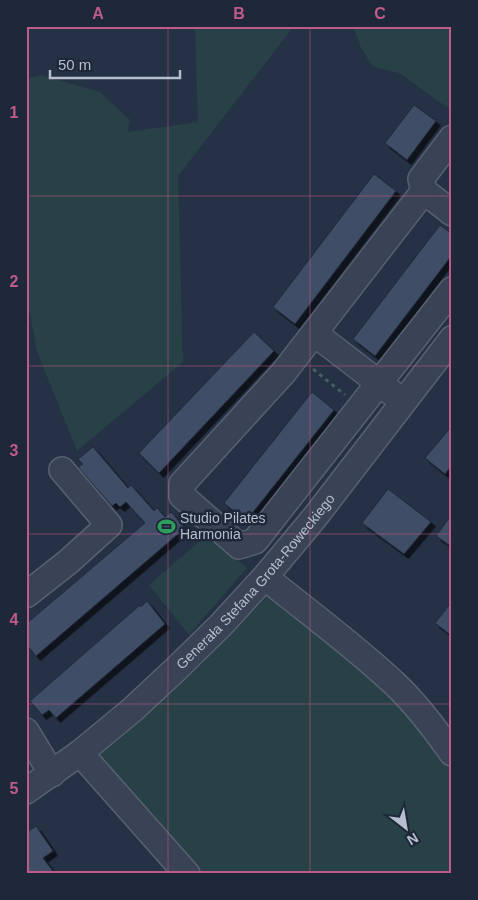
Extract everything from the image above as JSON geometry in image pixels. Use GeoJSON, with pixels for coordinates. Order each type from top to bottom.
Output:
{"type":"FeatureCollection","features":[{"type":"Feature","properties":{"kind":"street"},"geometry":{"type":"LineString","coordinates":[[452,138],[421,179],[424,191],[452,213]]}},
{"type":"Feature","properties":{"kind":"street"},"geometry":{"type":"LineString","coordinates":[[424,191],[284,372],[182,484],[182,496],[238,546],[255,542],[452,290]]}},
{"type":"Feature","properties":{"kind":"street"},"geometry":{"type":"LineString","coordinates":[[314,333],[404,402]]}},
{"type":"Feature","properties":{"kind":"street","name":"Generała Stefana Grota-Roweckiego"},"geometry":{"type":"LineString","coordinates":[[26,791],[80,753],[132,710],[221,625],[265,577],[315,517],[452,339]]}},
{"type":"Feature","properties":{"kind":"street"},"geometry":{"type":"LineString","coordinates":[[26,595],[68,562],[109,525],[62,470]]}},
{"type":"Feature","properties":{"kind":"street"},"geometry":{"type":"LineString","coordinates":[[265,577],[351,645],[397,686],[434,727],[452,753]]}},
{"type":"Feature","properties":{"kind":"street"},"geometry":{"type":"LineString","coordinates":[[26,731],[52,774]]}},
{"type":"Feature","properties":{"kind":"street"},"geometry":{"type":"LineString","coordinates":[[80,753],[187,874]]}},
{"type":"Feature","properties":{"kind":"path"},"geometry":{"type":"LineString","coordinates":[[296,357],[361,407]]}},
{"type":"Feature","properties":{"kind":"green space"},"geometry":{"type":"Polygon","coordinates":[[[195,26],[294,26],[178,176],[183,362],[77,451],[37,352],[26,293],[26,79],[41,75],[100,92],[130,120],[128,132],[198,122],[195,26]]]}},
{"type":"Feature","properties":{"kind":"green space"},"geometry":{"type":"Polygon","coordinates":[[[353,26],[452,26],[452,111],[399,73],[373,67],[361,48],[353,26]]]}},
{"type":"Feature","properties":{"kind":"green space"},"geometry":{"type":"Polygon","coordinates":[[[208,534],[247,568],[189,635],[149,585],[208,534]]]}},
{"type":"Feature","properties":{"kind":"green space"},"geometry":{"type":"Polygon","coordinates":[[[277,594],[348,647],[452,762],[452,874],[194,874],[92,760],[135,725],[203,663],[268,596],[277,594]]]}},
{"type":"Feature","properties":{"kind":"building"},"geometry":{"type":"Polygon","coordinates":[[[414,105],[436,121],[407,160],[385,143],[414,105]]]}},
{"type":"Feature","properties":{"kind":"building"},"geometry":{"type":"Polygon","coordinates":[[[374,174],[396,191],[295,324],[273,307],[374,174]]]}},
{"type":"Feature","properties":{"kind":"building"},"geometry":{"type":"Polygon","coordinates":[[[440,225],[452,234],[452,255],[375,356],[353,339],[440,225]]]}},
{"type":"Feature","properties":{"kind":"building"},"geometry":{"type":"Polygon","coordinates":[[[254,332],[274,351],[159,473],[139,453],[254,332]]]}},
{"type":"Feature","properties":{"kind":"building"},"geometry":{"type":"Polygon","coordinates":[[[312,392],[334,410],[246,521],[224,503],[312,392]]]}},
{"type":"Feature","properties":{"kind":"building"},"geometry":{"type":"Polygon","coordinates":[[[452,426],[452,465],[445,474],[425,458],[452,426]]]}},
{"type":"Feature","properties":{"kind":"building"},"geometry":{"type":"Polygon","coordinates":[[[93,447],[128,488],[131,485],[154,511],[157,508],[165,517],[171,512],[185,528],[36,656],[26,644],[26,624],[145,523],[126,502],[120,507],[116,503],[112,506],[78,467],[83,464],[78,459],[93,447]]]}},
{"type":"Feature","properties":{"kind":"building"},"geometry":{"type":"Polygon","coordinates":[[[388,489],[431,522],[404,554],[362,523],[388,489]]]}},
{"type":"Feature","properties":{"kind":"building"},"geometry":{"type":"Polygon","coordinates":[[[452,514],[452,547],[436,536],[452,514]]]}},
{"type":"Feature","properties":{"kind":"building"},"geometry":{"type":"Polygon","coordinates":[[[147,601],[165,624],[56,718],[49,710],[42,715],[30,701],[140,605],[141,607],[147,601]]]}},
{"type":"Feature","properties":{"kind":"building"},"geometry":{"type":"Polygon","coordinates":[[[452,602],[452,636],[435,623],[452,602]]]}},
{"type":"Feature","properties":{"kind":"building"},"geometry":{"type":"Polygon","coordinates":[[[36,826],[53,851],[43,858],[55,874],[26,874],[26,833],[36,826]]]}},
{"type":"Feature","properties":{"kind":"place","name":"Studio Pilates Harmonia"},"geometry":{"type":"Point","coordinates":[166,526]}}]}
